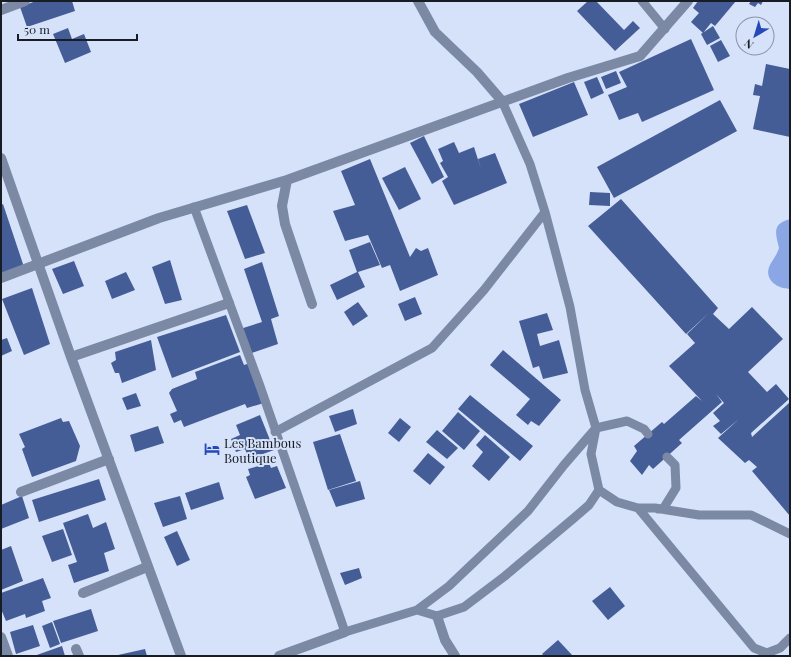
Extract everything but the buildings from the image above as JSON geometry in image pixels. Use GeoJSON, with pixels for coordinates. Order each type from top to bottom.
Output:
{"type":"FeatureCollection","features":[{"type":"Feature","properties":{"kind":"street"},"geometry":{"type":"LineString","coordinates":[[1,10],[25,1]]}},
{"type":"Feature","properties":{"kind":"street"},"geometry":{"type":"LineString","coordinates":[[418,1],[435,32],[477,72],[502,101]]}},
{"type":"Feature","properties":{"kind":"street"},"geometry":{"type":"LineString","coordinates":[[1,278],[129,228],[194,207],[288,180],[502,101],[568,78],[640,56],[688,1]]}},
{"type":"Feature","properties":{"kind":"street"},"geometry":{"type":"LineString","coordinates":[[1,158],[71,357],[181,656]]}},
{"type":"Feature","properties":{"kind":"street"},"geometry":{"type":"LineString","coordinates":[[288,180],[282,206],[285,224],[312,304]]}},
{"type":"Feature","properties":{"kind":"street"},"geometry":{"type":"LineString","coordinates":[[71,357],[229,303]]}},
{"type":"Feature","properties":{"kind":"street"},"geometry":{"type":"LineString","coordinates":[[21,492],[109,459]]}},
{"type":"Feature","properties":{"kind":"street"},"geometry":{"type":"LineString","coordinates":[[83,593],[147,567]]}},
{"type":"Feature","properties":{"kind":"street"},"geometry":{"type":"LineString","coordinates":[[437,616],[445,640],[455,656]]}},
{"type":"Feature","properties":{"kind":"street"},"geometry":{"type":"LineString","coordinates":[[280,656],[344,632]]}},
{"type":"Feature","properties":{"kind":"street"},"geometry":{"type":"LineString","coordinates":[[1,637],[8,656]]}},
{"type":"Feature","properties":{"kind":"lane"},"geometry":{"type":"LineString","coordinates":[[642,1],[664,29]]}},
{"type":"Feature","properties":{"kind":"lane"},"geometry":{"type":"LineString","coordinates":[[502,101],[530,164],[545,212],[570,307],[586,390],[596,428],[591,454],[599,490],[617,502],[638,508],[663,509],[676,488],[675,465],[667,457]]}},
{"type":"Feature","properties":{"kind":"lane"},"geometry":{"type":"LineString","coordinates":[[194,207],[275,432],[344,632],[418,610],[449,586],[528,511],[564,465],[596,428],[627,421],[644,430],[648,434]]}},
{"type":"Feature","properties":{"kind":"lane"},"geometry":{"type":"LineString","coordinates":[[275,432],[432,348],[484,290],[545,212]]}},
{"type":"Feature","properties":{"kind":"lane"},"geometry":{"type":"LineString","coordinates":[[418,610],[437,616],[464,607],[505,576],[589,505],[599,490]]}},
{"type":"Feature","properties":{"kind":"lane"},"geometry":{"type":"LineString","coordinates":[[638,508],[754,648],[767,653],[780,648],[790,638]]}},
{"type":"Feature","properties":{"kind":"lane"},"geometry":{"type":"LineString","coordinates":[[655,508],[699,515],[751,515],[790,534]]}},
{"type":"Feature","properties":{"kind":"water"},"geometry":{"type":"Polygon","coordinates":[[[790,219],[790,289],[785,289],[772,282],[768,275],[768,270],[779,248],[776,234],[777,227],[784,221],[790,219]]]}},
{"type":"Feature","properties":{"kind":"place","name":"Les Bambous Boutique"},"geometry":{"type":"Point","coordinates":[212,449]}}]}
